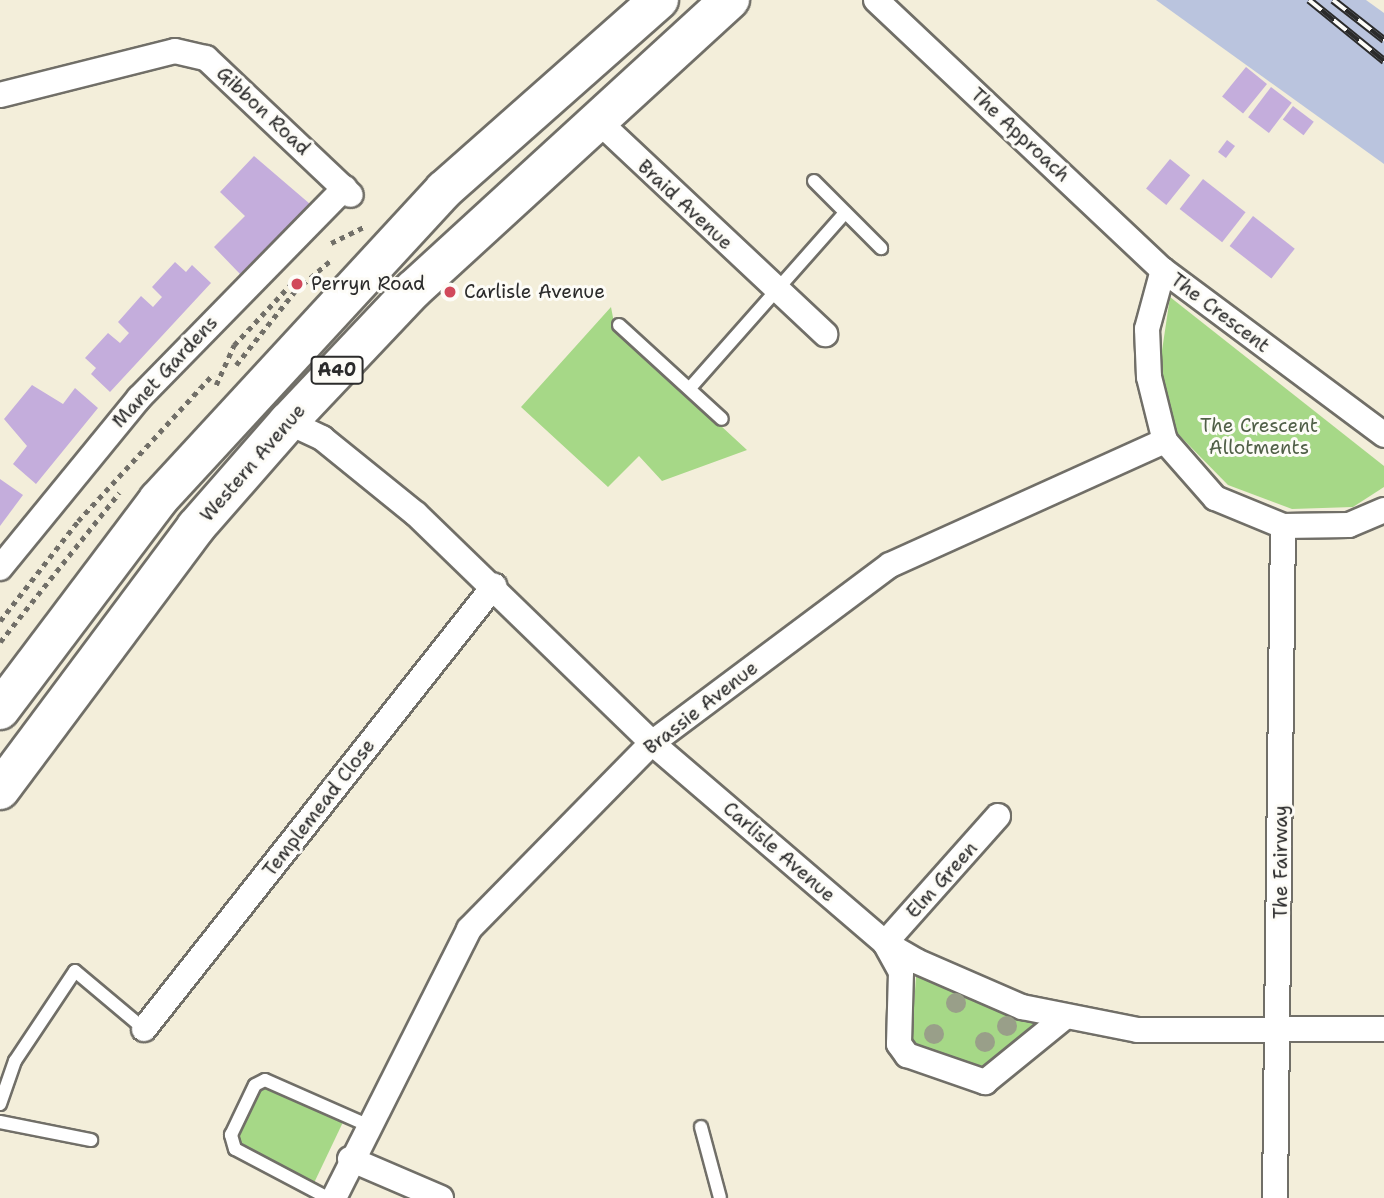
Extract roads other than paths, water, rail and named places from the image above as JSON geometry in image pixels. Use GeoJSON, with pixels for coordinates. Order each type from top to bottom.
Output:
{"type":"FeatureCollection","features":[{"type":"Feature","properties":{"kind":"highway","name":"A40"},"geometry":{"type":"LineString","coordinates":[[0,710],[158,500],[443,190],[659,0]]}},
{"type":"Feature","properties":{"kind":"highway","name":"Western Avenue"},"geometry":{"type":"LineString","coordinates":[[0,790],[196,527],[288,422],[413,290],[595,118],[730,0]]}},
{"type":"Feature","properties":{"kind":"street","name":"The Approach"},"geometry":{"type":"LineString","coordinates":[[876,0],[1163,270]]}},
{"type":"Feature","properties":{"kind":"street","name":"Gibbon Road"},"geometry":{"type":"LineString","coordinates":[[0,95],[175,51],[206,58],[348,192]]}},
{"type":"Feature","properties":{"kind":"street","name":"Braid Avenue"},"geometry":{"type":"LineString","coordinates":[[595,118],[825,334]]}},
{"type":"Feature","properties":{"kind":"street","name":"Manet Gardens"},"geometry":{"type":"LineString","coordinates":[[0,568],[139,398],[348,192]]}},
{"type":"Feature","properties":{"kind":"street","name":"The Crescent"},"geometry":{"type":"LineString","coordinates":[[1384,435],[1163,270],[1147,328],[1149,377],[1165,441],[1215,498],[1283,526],[1349,525],[1384,510]]}},
{"type":"Feature","properties":{"kind":"street","name":"Carlisle Avenue"},"geometry":{"type":"LineString","coordinates":[[288,422],[322,438],[494,586],[652,743],[885,943],[990,995],[1065,1017],[1138,1030],[1280,1025],[1384,1029]]}},
{"type":"Feature","properties":{"kind":"street","name":"Brassie Avenue"},"geometry":{"type":"LineString","coordinates":[[334,1198],[367,1125],[469,929],[652,743],[890,565],[1165,441]]}},
{"type":"Feature","properties":{"kind":"street","name":"The Fairway"},"geometry":{"type":"LineString","coordinates":[[1275,1198],[1280,1025],[1283,526]]}},
{"type":"Feature","properties":{"kind":"street","name":"Templemead Close"},"geometry":{"type":"LineString","coordinates":[[144,1029],[494,586]]}},
{"type":"Feature","properties":{"kind":"street","name":"Elm Green"},"geometry":{"type":"LineString","coordinates":[[885,943],[998,816]]}},
{"type":"Feature","properties":{"kind":"street"},"geometry":{"type":"LineString","coordinates":[[885,943],[901,972],[897,1036],[907,1055],[992,1080],[1065,1017]]}},
{"type":"Feature","properties":{"kind":"street"},"geometry":{"type":"LineString","coordinates":[[350,1159],[441,1198]]}},
{"type":"Feature","properties":{"kind":"lane"},"geometry":{"type":"LineString","coordinates":[[814,181],[881,248]]}},
{"type":"Feature","properties":{"kind":"lane"},"geometry":{"type":"LineString","coordinates":[[690,388],[845,213]]}},
{"type":"Feature","properties":{"kind":"lane"},"geometry":{"type":"LineString","coordinates":[[619,325],[722,419]]}},
{"type":"Feature","properties":{"kind":"lane"},"geometry":{"type":"LineString","coordinates":[[0,1104],[15,1061],[75,971],[144,1029]]}},
{"type":"Feature","properties":{"kind":"lane"},"geometry":{"type":"LineString","coordinates":[[328,1198],[235,1149],[231,1135],[255,1085],[265,1080],[367,1125]]}},
{"type":"Feature","properties":{"kind":"lane"},"geometry":{"type":"LineString","coordinates":[[0,1122],[90,1140]]}},
{"type":"Feature","properties":{"kind":"lane"},"geometry":{"type":"LineString","coordinates":[[701,1127],[720,1198]]}},
{"type":"Feature","properties":{"kind":"railway"},"geometry":{"type":"LineString","coordinates":[[1309,0],[1384,61]]}},
{"type":"Feature","properties":{"kind":"railway"},"geometry":{"type":"LineString","coordinates":[[1333,0],[1384,40]]}},
{"type":"Feature","properties":{"kind":"place","name":"Perryn Road"},"geometry":{"type":"Point","coordinates":[297,284]}},
{"type":"Feature","properties":{"kind":"place","name":"Carlisle Avenue"},"geometry":{"type":"Point","coordinates":[450,292]}},
{"type":"Feature","properties":{"kind":"park label","name":"The Crescent Allotments"},"geometry":{"type":"Point","coordinates":[1259,437]}}]}
